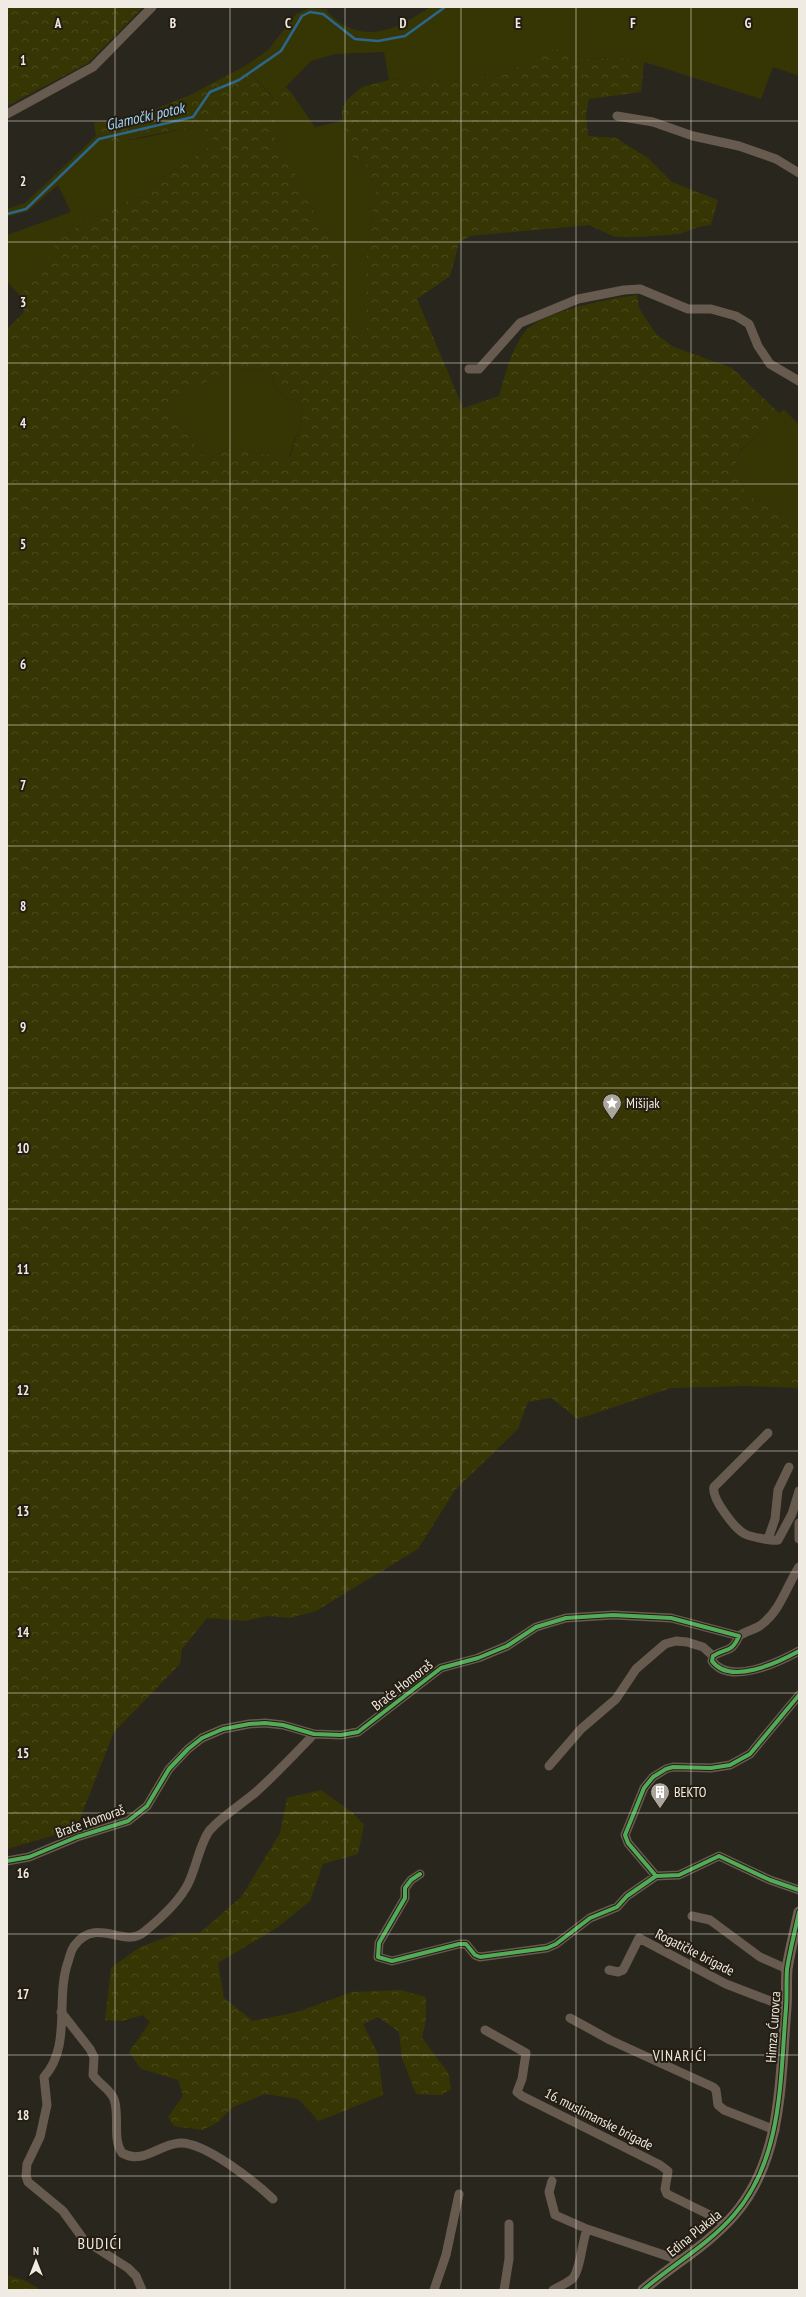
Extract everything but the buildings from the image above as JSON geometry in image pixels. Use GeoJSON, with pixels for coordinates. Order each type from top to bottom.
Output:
{"type":"FeatureCollection","features":[{"type":"Feature","properties":{"kind":"main road","name":"Himza Ćurovca"},"geometry":{"type":"LineString","coordinates":[[771,2144],[775,2130],[786,2007],[787,1969],[799,1912]]}},
{"type":"Feature","properties":{"kind":"main road","name":"Edina Plakala"},"geometry":{"type":"LineString","coordinates":[[643,2290],[679,2260],[708,2240],[726,2223],[753,2190],[771,2144]]}},
{"type":"Feature","properties":{"kind":"street"},"geometry":{"type":"LineString","coordinates":[[7,114],[93,67],[152,7]]}},
{"type":"Feature","properties":{"kind":"street"},"geometry":{"type":"LineString","coordinates":[[617,116],[653,122],[693,136],[739,146],[776,159],[799,173]]}},
{"type":"Feature","properties":{"kind":"street"},"geometry":{"type":"LineString","coordinates":[[469,369],[479,369],[520,323],[578,299],[624,290],[640,289],[688,309],[711,309],[736,316],[749,324],[758,346],[770,364],[799,381]]}},
{"type":"Feature","properties":{"kind":"street"},"geometry":{"type":"LineString","coordinates":[[768,1433],[714,1487],[713,1491],[738,1529],[751,1538],[776,1540],[780,1538],[792,1514],[799,1491]]}},
{"type":"Feature","properties":{"kind":"street"},"geometry":{"type":"LineString","coordinates":[[768,1539],[774,1519],[778,1490],[789,1467]]}},
{"type":"Feature","properties":{"kind":"street"},"geometry":{"type":"LineString","coordinates":[[799,1523],[799,1539]]}},
{"type":"Feature","properties":{"kind":"street"},"geometry":{"type":"LineString","coordinates":[[713,1656],[719,1652],[730,1650],[735,1646],[739,1636],[759,1627],[769,1619],[780,1605],[799,1566]]}},
{"type":"Feature","properties":{"kind":"street","name":"Braće Homoraš"},"geometry":{"type":"LineString","coordinates":[[7,1861],[29,1857],[77,1837],[128,1821],[147,1806],[169,1769],[188,1749],[202,1738],[223,1729],[249,1724],[265,1723],[283,1725],[314,1734],[341,1735],[358,1732],[441,1668],[478,1658],[507,1646],[536,1627],[566,1618],[613,1615],[671,1618],[739,1636]]}},
{"type":"Feature","properties":{"kind":"street"},"geometry":{"type":"LineString","coordinates":[[549,1766],[581,1729],[616,1699],[636,1669],[665,1644],[676,1641],[687,1642],[703,1647],[713,1656]]}},
{"type":"Feature","properties":{"kind":"street"},"geometry":{"type":"LineString","coordinates":[[713,1656],[712,1661],[715,1665],[735,1672],[769,1666],[799,1651]]}},
{"type":"Feature","properties":{"kind":"street"},"geometry":{"type":"LineString","coordinates":[[656,1876],[628,1843],[625,1835],[644,1788],[653,1777],[666,1769],[673,1767],[711,1768],[730,1765],[750,1754],[799,1695]]}},
{"type":"Feature","properties":{"kind":"street"},"geometry":{"type":"LineString","coordinates":[[142,2290],[136,2276],[128,2268],[84,2240],[63,2211],[46,2196],[31,2186],[26,2176],[27,2164],[40,2137],[48,2105],[44,2077],[51,2070],[60,2044],[65,1969],[74,1946],[84,1935],[95,1932],[128,1938],[140,1935],[160,1918],[188,1884],[208,1832],[222,1818],[256,1792],[314,1734]]}},
{"type":"Feature","properties":{"kind":"street"},"geometry":{"type":"LineString","coordinates":[[420,1874],[411,1880],[405,1888],[405,1898],[379,1943],[378,1957],[392,1961],[459,1944],[466,1944],[475,1954],[480,1957],[547,1948],[556,1944],[590,1918],[617,1907],[627,1896],[656,1876],[679,1875],[718,1856],[770,1880],[799,1890]]}},
{"type":"Feature","properties":{"kind":"street"},"geometry":{"type":"LineString","coordinates":[[692,1916],[710,1920],[760,1957],[787,1969]]}},
{"type":"Feature","properties":{"kind":"street","name":"Rogatičke brigade"},"geometry":{"type":"LineString","coordinates":[[609,1970],[618,1972],[623,1970],[639,1938],[726,1984],[786,2007]]}},
{"type":"Feature","properties":{"kind":"street"},"geometry":{"type":"LineString","coordinates":[[61,2012],[90,2049],[94,2057],[93,2075],[114,2098],[118,2122],[118,2141],[122,2152],[132,2157],[144,2157],[172,2144],[181,2143],[191,2145],[227,2163],[253,2181],[273,2199]]}},
{"type":"Feature","properties":{"kind":"street"},"geometry":{"type":"LineString","coordinates":[[570,2018],[604,2037],[713,2087],[716,2090],[718,2105],[724,2110],[775,2130]]}},
{"type":"Feature","properties":{"kind":"street","name":"16. muslimanske brigade"},"geometry":{"type":"LineString","coordinates":[[485,2030],[526,2053],[522,2079],[517,2092],[522,2096],[660,2165],[668,2172],[665,2189],[667,2194],[726,2223]]}},
{"type":"Feature","properties":{"kind":"street"},"geometry":{"type":"LineString","coordinates":[[552,2181],[549,2192],[556,2214],[587,2229],[679,2260]]}},
{"type":"Feature","properties":{"kind":"street"},"geometry":{"type":"LineString","coordinates":[[434,2290],[446,2255],[459,2194]]}},
{"type":"Feature","properties":{"kind":"street"},"geometry":{"type":"LineString","coordinates":[[504,2290],[510,2259],[510,2224]]}},
{"type":"Feature","properties":{"kind":"street"},"geometry":{"type":"LineString","coordinates":[[553,2290],[574,2278],[579,2269],[582,2241],[587,2229]]}},
{"type":"Feature","properties":{"kind":"green space"},"geometry":{"type":"Polygon","coordinates":[[[7,7],[143,7],[88,63],[7,106],[7,7]]]}},
{"type":"Feature","properties":{"kind":"green space"},"geometry":{"type":"Polygon","coordinates":[[[430,7],[799,7],[799,76],[773,67],[761,99],[644,62],[621,58],[582,59],[567,50],[552,51],[502,75],[442,82],[413,78],[389,80],[384,52],[336,54],[311,61],[274,99],[245,66],[268,50],[296,14],[309,8],[327,9],[328,13],[344,25],[368,32],[379,31],[401,24],[430,7]]]}},
{"type":"Feature","properties":{"kind":"green space"},"geometry":{"type":"Polygon","coordinates":[[[552,50],[567,50],[582,59],[621,58],[644,62],[641,92],[589,99],[586,114],[588,136],[616,138],[648,158],[672,182],[718,200],[711,225],[698,227],[680,234],[615,237],[589,225],[470,236],[459,243],[450,276],[417,299],[463,408],[499,396],[515,347],[524,333],[532,325],[576,307],[637,295],[639,308],[656,334],[674,347],[732,368],[780,414],[740,450],[735,467],[747,495],[799,524],[799,1388],[747,1386],[671,1388],[578,1419],[551,1398],[528,1402],[518,1429],[455,1490],[418,1549],[316,1611],[290,1618],[268,1616],[245,1621],[207,1618],[182,1649],[180,1664],[114,1732],[76,1829],[7,1849],[7,329],[24,312],[20,296],[38,273],[57,242],[78,226],[121,205],[214,144],[212,136],[203,127],[176,130],[106,144],[102,135],[96,136],[94,123],[138,116],[188,96],[245,66],[273,99],[286,87],[293,95],[277,117],[274,130],[275,138],[283,156],[296,161],[295,178],[329,238],[337,262],[341,313],[359,339],[367,337],[367,253],[376,190],[367,166],[353,158],[342,121],[342,109],[346,101],[362,87],[389,80],[413,78],[442,82],[502,75],[552,50]],[[264,368],[226,374],[193,388],[170,401],[170,410],[207,461],[231,446],[246,452],[290,457],[303,416],[302,406],[278,390],[273,381],[272,374],[264,368]]]}},
{"type":"Feature","properties":{"kind":"green space"},"geometry":{"type":"Polygon","coordinates":[[[293,95],[315,127],[342,121],[353,158],[367,166],[376,190],[367,253],[367,337],[359,339],[341,313],[337,262],[329,238],[295,178],[295,161],[283,156],[275,138],[274,124],[280,110],[293,95]]]}},
{"type":"Feature","properties":{"kind":"green space"},"geometry":{"type":"Polygon","coordinates":[[[203,127],[212,136],[214,144],[121,205],[78,226],[57,242],[38,273],[20,296],[7,281],[7,235],[71,212],[58,185],[28,211],[7,217],[7,209],[25,203],[96,136],[100,135],[130,140],[203,127]]]}},
{"type":"Feature","properties":{"kind":"green space"},"geometry":{"type":"Polygon","coordinates":[[[264,368],[272,374],[275,386],[282,394],[302,406],[303,416],[289,457],[246,452],[231,446],[207,461],[170,410],[170,401],[214,378],[237,371],[264,368]]]}},
{"type":"Feature","properties":{"kind":"green space"},"geometry":{"type":"Polygon","coordinates":[[[784,409],[799,425],[799,524],[747,495],[735,467],[740,451],[784,409]]]}},
{"type":"Feature","properties":{"kind":"green space"},"geometry":{"type":"Polygon","coordinates":[[[321,1790],[353,1813],[364,1825],[358,1854],[323,1864],[310,1901],[278,1927],[218,1963],[224,1998],[253,2021],[297,2012],[352,1992],[400,1990],[426,1997],[426,2020],[422,2038],[449,2074],[451,2089],[441,2095],[416,2094],[402,2058],[399,2032],[378,2017],[363,2024],[378,2054],[383,2095],[319,2121],[298,2099],[265,2094],[233,2107],[217,2123],[202,2130],[174,2126],[168,2117],[183,2096],[178,2080],[141,2069],[129,2052],[150,2022],[143,2015],[122,2021],[105,2020],[111,1968],[140,1947],[178,1933],[200,1933],[242,1896],[280,1833],[287,1798],[321,1790]]]}},
{"type":"Feature","properties":{"kind":"green space"},"geometry":{"type":"Polygon","coordinates":[[[7,2275],[24,2280],[38,2288],[38,2290],[7,2290],[7,2275]]]}},
{"type":"Feature","properties":{"kind":"waterway","name":"Glamočki potok"},"geometry":{"type":"LineString","coordinates":[[7,214],[26,209],[99,139],[193,117],[210,92],[239,80],[281,51],[302,16],[310,12],[323,14],[355,39],[378,41],[405,36],[445,7]]}},
{"type":"Feature","properties":{"kind":"cycle path"},"geometry":{"type":"LineString","coordinates":[[7,1861],[29,1857],[77,1837],[128,1821],[147,1806],[169,1769],[188,1749],[202,1738],[223,1729],[249,1724],[265,1723],[283,1725],[314,1734],[341,1735],[358,1732],[441,1668],[478,1658],[507,1646],[536,1627],[566,1618],[613,1615],[671,1618],[739,1636],[731,1648],[713,1656],[712,1661],[720,1668],[730,1672],[755,1670],[780,1661],[799,1651]]}},
{"type":"Feature","properties":{"kind":"cycle path"},"geometry":{"type":"LineString","coordinates":[[799,1695],[750,1754],[730,1765],[711,1768],[673,1767],[666,1769],[653,1777],[644,1788],[625,1835],[628,1843],[656,1876],[679,1875],[719,1856],[770,1880],[799,1890]]}},
{"type":"Feature","properties":{"kind":"cycle path"},"geometry":{"type":"LineString","coordinates":[[420,1874],[411,1880],[405,1888],[405,1898],[379,1943],[378,1957],[392,1961],[459,1944],[466,1944],[475,1955],[480,1957],[547,1948],[556,1944],[590,1918],[617,1907],[627,1896],[656,1876]]}},
{"type":"Feature","properties":{"kind":"cycle path"},"geometry":{"type":"LineString","coordinates":[[643,2290],[724,2226],[750,2193],[762,2169],[770,2144],[780,2090],[787,1969],[799,1912]]}},
{"type":"Feature","properties":{"kind":"place","name":"Mišijak"},"geometry":{"type":"Point","coordinates":[612,1120]}},
{"type":"Feature","properties":{"kind":"place","name":"BEKTO"},"geometry":{"type":"Point","coordinates":[660,1809]}},
{"type":"Feature","properties":{"kind":"district","name":"VINARIĆI"},"geometry":{"type":"Point","coordinates":[680,2055]}},
{"type":"Feature","properties":{"kind":"district","name":"BUDIĆI"},"geometry":{"type":"Point","coordinates":[100,2243]}}]}
